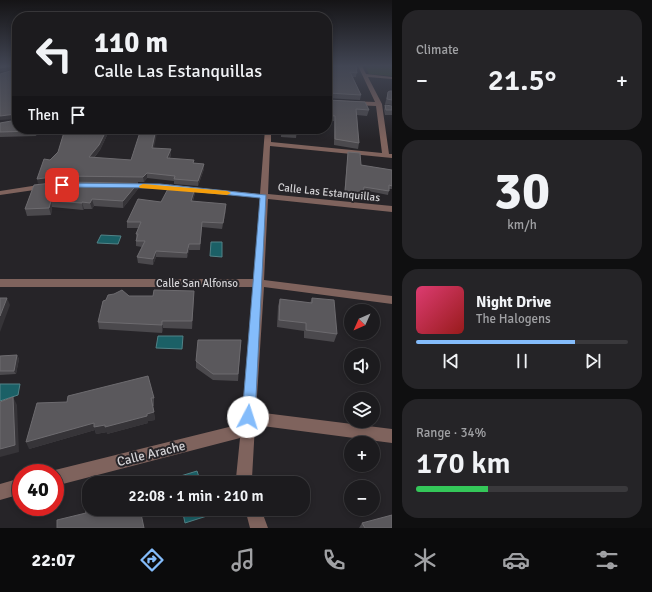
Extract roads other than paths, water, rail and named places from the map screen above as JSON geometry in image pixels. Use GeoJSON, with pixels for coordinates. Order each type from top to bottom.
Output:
{"type":"FeatureCollection","features":[{"type":"Feature","properties":{"kind":"street"},"geometry":{"type":"LineString","coordinates":[[267,144],[389,156],[381,106],[373,91]]}},
{"type":"Feature","properties":{"kind":"street"},"geometry":{"type":"LineString","coordinates":[[332,102],[381,106]]}},
{"type":"Feature","properties":{"kind":"street"},"geometry":{"type":"LineString","coordinates":[[244,476],[259,283],[268,134]]}},
{"type":"Feature","properties":{"kind":"street"},"geometry":{"type":"LineString","coordinates":[[0,193],[55,185]]}},
{"type":"Feature","properties":{"kind":"street","name":"Calle Las Estanquillas"},"geometry":{"type":"LineString","coordinates":[[114,186],[160,186],[392,210]]}},
{"type":"Feature","properties":{"kind":"street","name":"Calle San Alfonso"},"geometry":{"type":"LineString","coordinates":[[0,283],[259,283],[392,300]]}},
{"type":"Feature","properties":{"kind":"street","name":"Calle Arache"},"geometry":{"type":"LineString","coordinates":[[64,475],[248,423],[392,436]]}},
{"type":"Feature","properties":{"kind":"street"},"geometry":{"type":"LineString","coordinates":[[0,492],[12,489]]}},
{"type":"Feature","properties":{"kind":"street"},"geometry":{"type":"LineString","coordinates":[[255,516],[259,528]]}},
{"type":"Feature","properties":{"kind":"water"},"geometry":{"type":"Polygon","coordinates":[[[101,235],[121,236],[118,244],[97,243],[101,235]]]}},
{"type":"Feature","properties":{"kind":"water"},"geometry":{"type":"Polygon","coordinates":[[[211,242],[222,242],[222,257],[210,256],[211,242]]]}},
{"type":"Feature","properties":{"kind":"water"},"geometry":{"type":"Polygon","coordinates":[[[158,336],[183,336],[182,349],[156,348],[158,336]]]}},
{"type":"Feature","properties":{"kind":"water"},"geometry":{"type":"Polygon","coordinates":[[[0,384],[20,384],[18,395],[0,401],[0,384]]]}},
{"type":"Feature","properties":{"kind":"water"},"geometry":{"type":"Polygon","coordinates":[[[197,471],[199,476],[181,476],[197,471]]]}},
{"type":"Feature","properties":{"kind":"water"},"geometry":{"type":"Polygon","coordinates":[[[184,516],[207,516],[185,523],[184,516]]]}}]}
